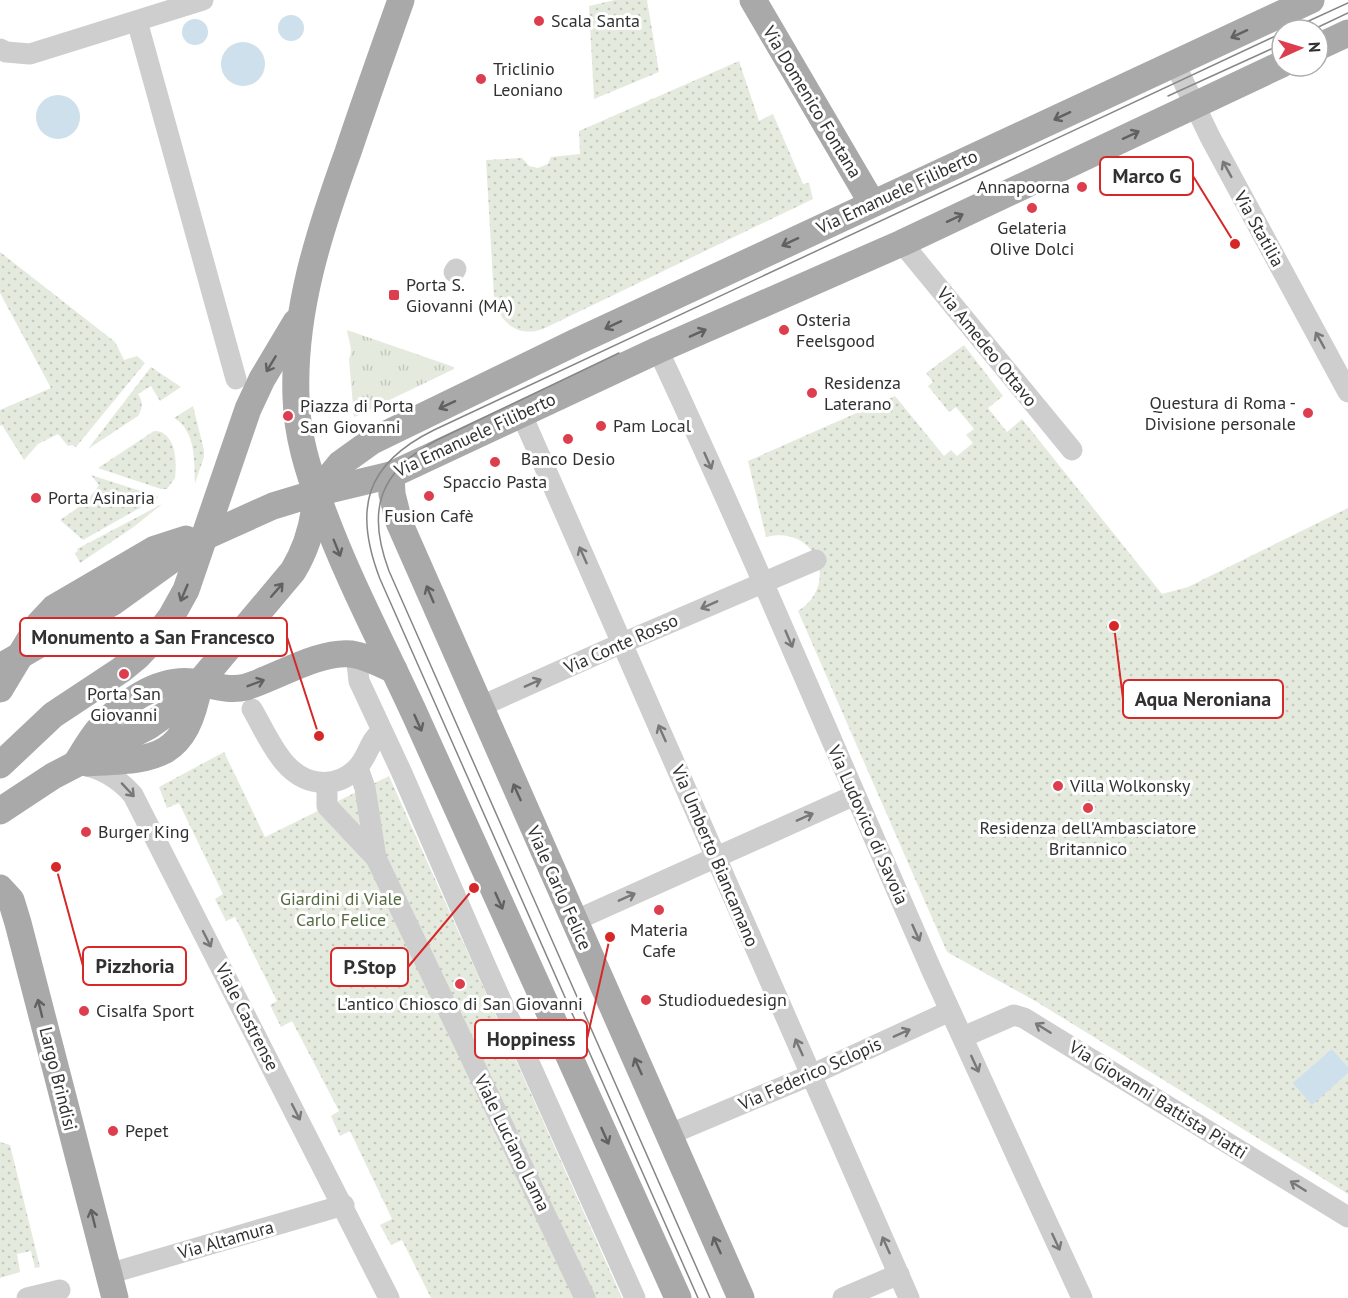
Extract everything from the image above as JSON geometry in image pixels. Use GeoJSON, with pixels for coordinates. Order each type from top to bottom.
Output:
{"type":"FeatureCollection","features":[{"type":"Feature","properties":{"kind":"main road"},"geometry":{"type":"LineString","coordinates":[[401,0],[319,235],[308,277],[301,314],[296,367],[297,412],[303,452],[339,553],[678,1298]]}},
{"type":"Feature","properties":{"kind":"main road","name":"Via Domenico Fontana"},"geometry":{"type":"LineString","coordinates":[[753,0],[872,203]]}},
{"type":"Feature","properties":{"kind":"main road","name":"Via Emanuele Filiberto"},"geometry":{"type":"LineString","coordinates":[[316,493],[340,464],[372,441],[872,203],[1311,0]]}},
{"type":"Feature","properties":{"kind":"main road"},"geometry":{"type":"LineString","coordinates":[[1330,41],[1348,33]]}},
{"type":"Feature","properties":{"kind":"main road","name":"Via Emanuele Filiberto"},"geometry":{"type":"LineString","coordinates":[[316,493],[391,475],[658,350],[902,243],[1270,70]]}},
{"type":"Feature","properties":{"kind":"main road"},"geometry":{"type":"LineString","coordinates":[[0,765],[53,715],[130,663],[154,639],[182,599],[252,398],[301,314]]}},
{"type":"Feature","properties":{"kind":"main road","name":"Viale Carlo Felice"},"geometry":{"type":"LineString","coordinates":[[391,475],[392,494],[399,522],[741,1298]]}},
{"type":"Feature","properties":{"kind":"main road"},"geometry":{"type":"LineString","coordinates":[[11,660],[113,602],[202,538],[273,506],[316,493]]}},
{"type":"Feature","properties":{"kind":"main road"},"geometry":{"type":"LineString","coordinates":[[0,811],[37,786],[148,726],[176,707],[282,585],[296,565],[311,530],[316,493]]}},
{"type":"Feature","properties":{"kind":"main road"},"geometry":{"type":"LineString","coordinates":[[0,689],[11,660],[39,624],[60,604],[155,549],[180,541],[202,538]]}},
{"type":"Feature","properties":{"kind":"main road"},"geometry":{"type":"LineString","coordinates":[[77,764],[99,729],[123,706],[159,687],[178,682],[199,683],[221,688],[240,688],[337,655],[361,657],[394,670]]}},
{"type":"Feature","properties":{"kind":"main road"},"geometry":{"type":"LineString","coordinates":[[77,764],[136,761],[163,752],[176,741],[187,725],[194,711],[199,683]]}},
{"type":"Feature","properties":{"kind":"main road","name":"Largo Brindisi"},"geometry":{"type":"LineString","coordinates":[[0,888],[11,900],[18,923],[111,1286]]}},
{"type":"Feature","properties":{"kind":"street"},"geometry":{"type":"LineString","coordinates":[[0,49],[6,52],[30,54],[203,0]]}},
{"type":"Feature","properties":{"kind":"street"},"geometry":{"type":"LineString","coordinates":[[137,21],[236,378]]}},
{"type":"Feature","properties":{"kind":"street","name":"Via Statilia"},"geometry":{"type":"LineString","coordinates":[[1175,64],[1194,106],[1348,392]]}},
{"type":"Feature","properties":{"kind":"street","name":"Via Amedeo Ottavo"},"geometry":{"type":"LineString","coordinates":[[902,243],[1072,450]]}},
{"type":"Feature","properties":{"kind":"street","name":"Via Ludovico di Savoia"},"geometry":{"type":"LineString","coordinates":[[658,350],[763,581],[950,1011],[1082,1298]]}},
{"type":"Feature","properties":{"kind":"street","name":"Via Umberto Biancamano"},"geometry":{"type":"LineString","coordinates":[[521,413],[909,1298]]}},
{"type":"Feature","properties":{"kind":"street","name":"Via Conte Rosso"},"geometry":{"type":"LineString","coordinates":[[479,707],[763,581],[816,560]]}},
{"type":"Feature","properties":{"kind":"street"},"geometry":{"type":"LineString","coordinates":[[357,663],[359,681],[635,1298]]}},
{"type":"Feature","properties":{"kind":"street"},"geometry":{"type":"LineString","coordinates":[[252,709],[280,758],[296,775],[313,782],[327,783],[342,779],[358,768],[375,736],[382,731]]}},
{"type":"Feature","properties":{"kind":"street","name":"Viale Castrense"},"geometry":{"type":"LineString","coordinates":[[77,764],[106,773],[125,785],[133,795],[344,1205],[389,1298]]}},
{"type":"Feature","properties":{"kind":"street","name":"Viale Luciano Lama"},"geometry":{"type":"LineString","coordinates":[[358,768],[365,788],[376,858],[585,1298]]}},
{"type":"Feature","properties":{"kind":"street"},"geometry":{"type":"LineString","coordinates":[[327,783],[327,806],[376,858]]}},
{"type":"Feature","properties":{"kind":"street"},"geometry":{"type":"LineString","coordinates":[[574,921],[855,795]]}},
{"type":"Feature","properties":{"kind":"street","name":"Via Federico Sclopis"},"geometry":{"type":"LineString","coordinates":[[668,1136],[811,1075],[950,1011]]}},
{"type":"Feature","properties":{"kind":"street","name":"Via Giovanni Battista Piatti"},"geometry":{"type":"LineString","coordinates":[[963,1037],[1014,1016],[1024,1018],[1348,1217]]}},
{"type":"Feature","properties":{"kind":"street","name":"Via Altamura"},"geometry":{"type":"LineString","coordinates":[[111,1286],[344,1205]]}},
{"type":"Feature","properties":{"kind":"street"},"geometry":{"type":"LineString","coordinates":[[843,1298],[899,1274]]}},
{"type":"Feature","properties":{"kind":"street"},"geometry":{"type":"LineString","coordinates":[[27,1298],[60,1290]]}},
{"type":"Feature","properties":{"kind":"green space"},"geometry":{"type":"Polygon","coordinates":[[[615,0],[647,0],[659,72],[594,99],[589,6],[615,0]]]}},
{"type":"Feature","properties":{"kind":"green space"},"geometry":{"type":"Polygon","coordinates":[[[739,61],[759,121],[773,114],[803,184],[809,183],[813,199],[543,329],[525,331],[511,326],[500,314],[494,297],[486,160],[522,158],[529,166],[538,168],[548,164],[551,157],[580,154],[579,131],[739,61]]]}},
{"type":"Feature","properties":{"kind":"green space"},"geometry":{"type":"Polygon","coordinates":[[[0,252],[115,342],[124,360],[137,356],[145,363],[76,447],[68,446],[58,434],[38,444],[24,460],[2,425],[0,426],[0,410],[51,388],[0,293],[0,252]]]}},
{"type":"Feature","properties":{"kind":"green space"},"geometry":{"type":"Polygon","coordinates":[[[347,330],[454,367],[454,369],[354,417],[349,359],[351,349],[347,330]]]}},
{"type":"Feature","properties":{"kind":"green space"},"geometry":{"type":"Polygon","coordinates":[[[964,345],[1003,396],[988,408],[1007,432],[1022,419],[1162,594],[1188,587],[1348,508],[1348,1067],[1332,1049],[1312,1104],[1348,1073],[1348,1194],[1037,1002],[947,952],[798,611],[811,600],[818,586],[820,572],[816,559],[809,548],[798,539],[783,535],[766,537],[748,461],[895,396],[944,456],[951,450],[957,456],[973,443],[966,435],[974,429],[956,407],[949,412],[928,386],[933,382],[926,373],[964,345]]]}},
{"type":"Feature","properties":{"kind":"green space"},"geometry":{"type":"Polygon","coordinates":[[[151,367],[181,387],[160,401],[151,386],[138,394],[142,405],[138,416],[88,449],[151,367]]]}},
{"type":"Feature","properties":{"kind":"green space"},"geometry":{"type":"Polygon","coordinates":[[[193,406],[204,450],[204,457],[195,483],[194,456],[190,438],[186,430],[174,418],[193,406]]]}},
{"type":"Feature","properties":{"kind":"green space"},"geometry":{"type":"Polygon","coordinates":[[[154,431],[167,436],[174,448],[175,478],[167,489],[98,468],[154,431]]]}},
{"type":"Feature","properties":{"kind":"green space"},"geometry":{"type":"Polygon","coordinates":[[[91,475],[159,497],[83,540],[60,520],[95,491],[99,485],[91,475]]]}},
{"type":"Feature","properties":{"kind":"green space"},"geometry":{"type":"Polygon","coordinates":[[[162,504],[135,526],[80,563],[75,553],[77,549],[162,504]]]}},
{"type":"Feature","properties":{"kind":"green space","name":"Giardini di Viale Carlo Felice"},"geometry":{"type":"Polygon","coordinates":[[[224,752],[265,837],[389,776],[622,1298],[431,1298],[402,1240],[391,1245],[380,1225],[392,1219],[350,1131],[340,1136],[331,1116],[339,1111],[292,1021],[281,1027],[270,1005],[277,1001],[235,917],[226,921],[215,899],[223,894],[179,803],[167,808],[159,787],[224,752]]]}},
{"type":"Feature","properties":{"kind":"green space"},"geometry":{"type":"Polygon","coordinates":[[[0,1142],[10,1145],[40,1267],[35,1268],[31,1251],[17,1254],[20,1272],[0,1278],[0,1142]]]}},
{"type":"Feature","properties":{"kind":"water"},"geometry":{"type":"Polygon","coordinates":[[[291,15],[300,19],[304,28],[300,37],[291,41],[282,37],[278,28],[282,19],[291,15]]]}},
{"type":"Feature","properties":{"kind":"water"},"geometry":{"type":"Polygon","coordinates":[[[195,19],[204,23],[208,32],[204,41],[195,45],[186,41],[182,32],[186,23],[195,19]]]}},
{"type":"Feature","properties":{"kind":"water"},"geometry":{"type":"Polygon","coordinates":[[[243,42],[252,43],[259,48],[264,55],[264,73],[259,80],[252,85],[243,86],[234,85],[227,80],[222,73],[221,64],[222,55],[227,48],[234,43],[243,42]]]}},
{"type":"Feature","properties":{"kind":"water"},"geometry":{"type":"Polygon","coordinates":[[[58,95],[67,96],[74,101],[79,108],[79,126],[74,133],[67,138],[58,139],[49,138],[42,133],[37,126],[36,117],[37,108],[42,101],[49,96],[58,95]]]}},
{"type":"Feature","properties":{"kind":"water"},"geometry":{"type":"Polygon","coordinates":[[[1332,1049],[1348,1067],[1348,1073],[1312,1105],[1293,1083],[1332,1049]]]}},
{"type":"Feature","properties":{"kind":"tram line"},"geometry":{"type":"LineString","coordinates":[[1315,18],[1348,3]]}},
{"type":"Feature","properties":{"kind":"tram line"},"geometry":{"type":"LineString","coordinates":[[1330,22],[1348,13]]}},
{"type":"Feature","properties":{"kind":"tram line"},"geometry":{"type":"LineString","coordinates":[[698,1298],[380,579],[367,531],[367,510],[371,491],[379,474],[393,458],[411,443],[434,430],[1270,39]]}},
{"type":"Feature","properties":{"kind":"tram line"},"geometry":{"type":"LineString","coordinates":[[1168,96],[1270,49]]}},
{"type":"Feature","properties":{"kind":"tram line"},"geometry":{"type":"LineString","coordinates":[[619,353],[437,440],[417,452],[390,479],[379,511],[379,529],[389,571],[710,1298]]}},
{"type":"Feature","properties":{"kind":"place","name":"Scala Santa"},"geometry":{"type":"Point","coordinates":[539,21]}},
{"type":"Feature","properties":{"kind":"place","name":"Triclinio Leoniano"},"geometry":{"type":"Point","coordinates":[481,79]}},
{"type":"Feature","properties":{"kind":"place","name":"Annapoorna"},"geometry":{"type":"Point","coordinates":[1082,187]}},
{"type":"Feature","properties":{"kind":"place","name":"Gelateria Olive Dolci"},"geometry":{"type":"Point","coordinates":[1032,208]}},
{"type":"Feature","properties":{"kind":"place","name":"Marco G"},"geometry":{"type":"Point","coordinates":[1235,244]}},
{"type":"Feature","properties":{"kind":"place","name":"Porta S. Giovanni (MA)"},"geometry":{"type":"Point","coordinates":[394,295]}},
{"type":"Feature","properties":{"kind":"place","name":"Osteria Feelsgood"},"geometry":{"type":"Point","coordinates":[784,330]}},
{"type":"Feature","properties":{"kind":"place","name":"Residenza Laterano"},"geometry":{"type":"Point","coordinates":[812,393]}},
{"type":"Feature","properties":{"kind":"place","name":"Questura di Roma - Divisione personale"},"geometry":{"type":"Point","coordinates":[1308,413]}},
{"type":"Feature","properties":{"kind":"place","name":"Piazza di Porta San Giovanni"},"geometry":{"type":"Point","coordinates":[288,416]}},
{"type":"Feature","properties":{"kind":"place","name":"Pam Local"},"geometry":{"type":"Point","coordinates":[601,426]}},
{"type":"Feature","properties":{"kind":"place","name":"Banco Desio"},"geometry":{"type":"Point","coordinates":[568,439]}},
{"type":"Feature","properties":{"kind":"place","name":"Spaccio Pasta"},"geometry":{"type":"Point","coordinates":[495,462]}},
{"type":"Feature","properties":{"kind":"place","name":"Fusion Cafè"},"geometry":{"type":"Point","coordinates":[429,496]}},
{"type":"Feature","properties":{"kind":"place","name":"Porta Asinaria"},"geometry":{"type":"Point","coordinates":[36,498]}},
{"type":"Feature","properties":{"kind":"place","name":"Aqua Neroniana"},"geometry":{"type":"Point","coordinates":[1114,626]}},
{"type":"Feature","properties":{"kind":"place","name":"Porta San Giovanni"},"geometry":{"type":"Point","coordinates":[124,674]}},
{"type":"Feature","properties":{"kind":"place","name":"Monumento a San Francesco"},"geometry":{"type":"Point","coordinates":[319,736]}},
{"type":"Feature","properties":{"kind":"place","name":"Villa Wolkonsky"},"geometry":{"type":"Point","coordinates":[1058,786]}},
{"type":"Feature","properties":{"kind":"place","name":"Residenza dell'Ambasciatore Britannico"},"geometry":{"type":"Point","coordinates":[1088,808]}},
{"type":"Feature","properties":{"kind":"place","name":"Burger King"},"geometry":{"type":"Point","coordinates":[86,832]}},
{"type":"Feature","properties":{"kind":"place","name":"Pizzhoria"},"geometry":{"type":"Point","coordinates":[56,867]}},
{"type":"Feature","properties":{"kind":"place","name":"P.Stop"},"geometry":{"type":"Point","coordinates":[474,888]}},
{"type":"Feature","properties":{"kind":"place","name":"Materia Cafe"},"geometry":{"type":"Point","coordinates":[659,910]}},
{"type":"Feature","properties":{"kind":"place","name":"Hoppiness"},"geometry":{"type":"Point","coordinates":[610,937]}},
{"type":"Feature","properties":{"kind":"place","name":"L'antico Chiosco di San Giovanni"},"geometry":{"type":"Point","coordinates":[460,984]}},
{"type":"Feature","properties":{"kind":"place","name":"Studioduedesign"},"geometry":{"type":"Point","coordinates":[646,1000]}},
{"type":"Feature","properties":{"kind":"place","name":"Cisalfa Sport"},"geometry":{"type":"Point","coordinates":[84,1011]}},
{"type":"Feature","properties":{"kind":"place","name":"Pepet"},"geometry":{"type":"Point","coordinates":[113,1131]}}]}
